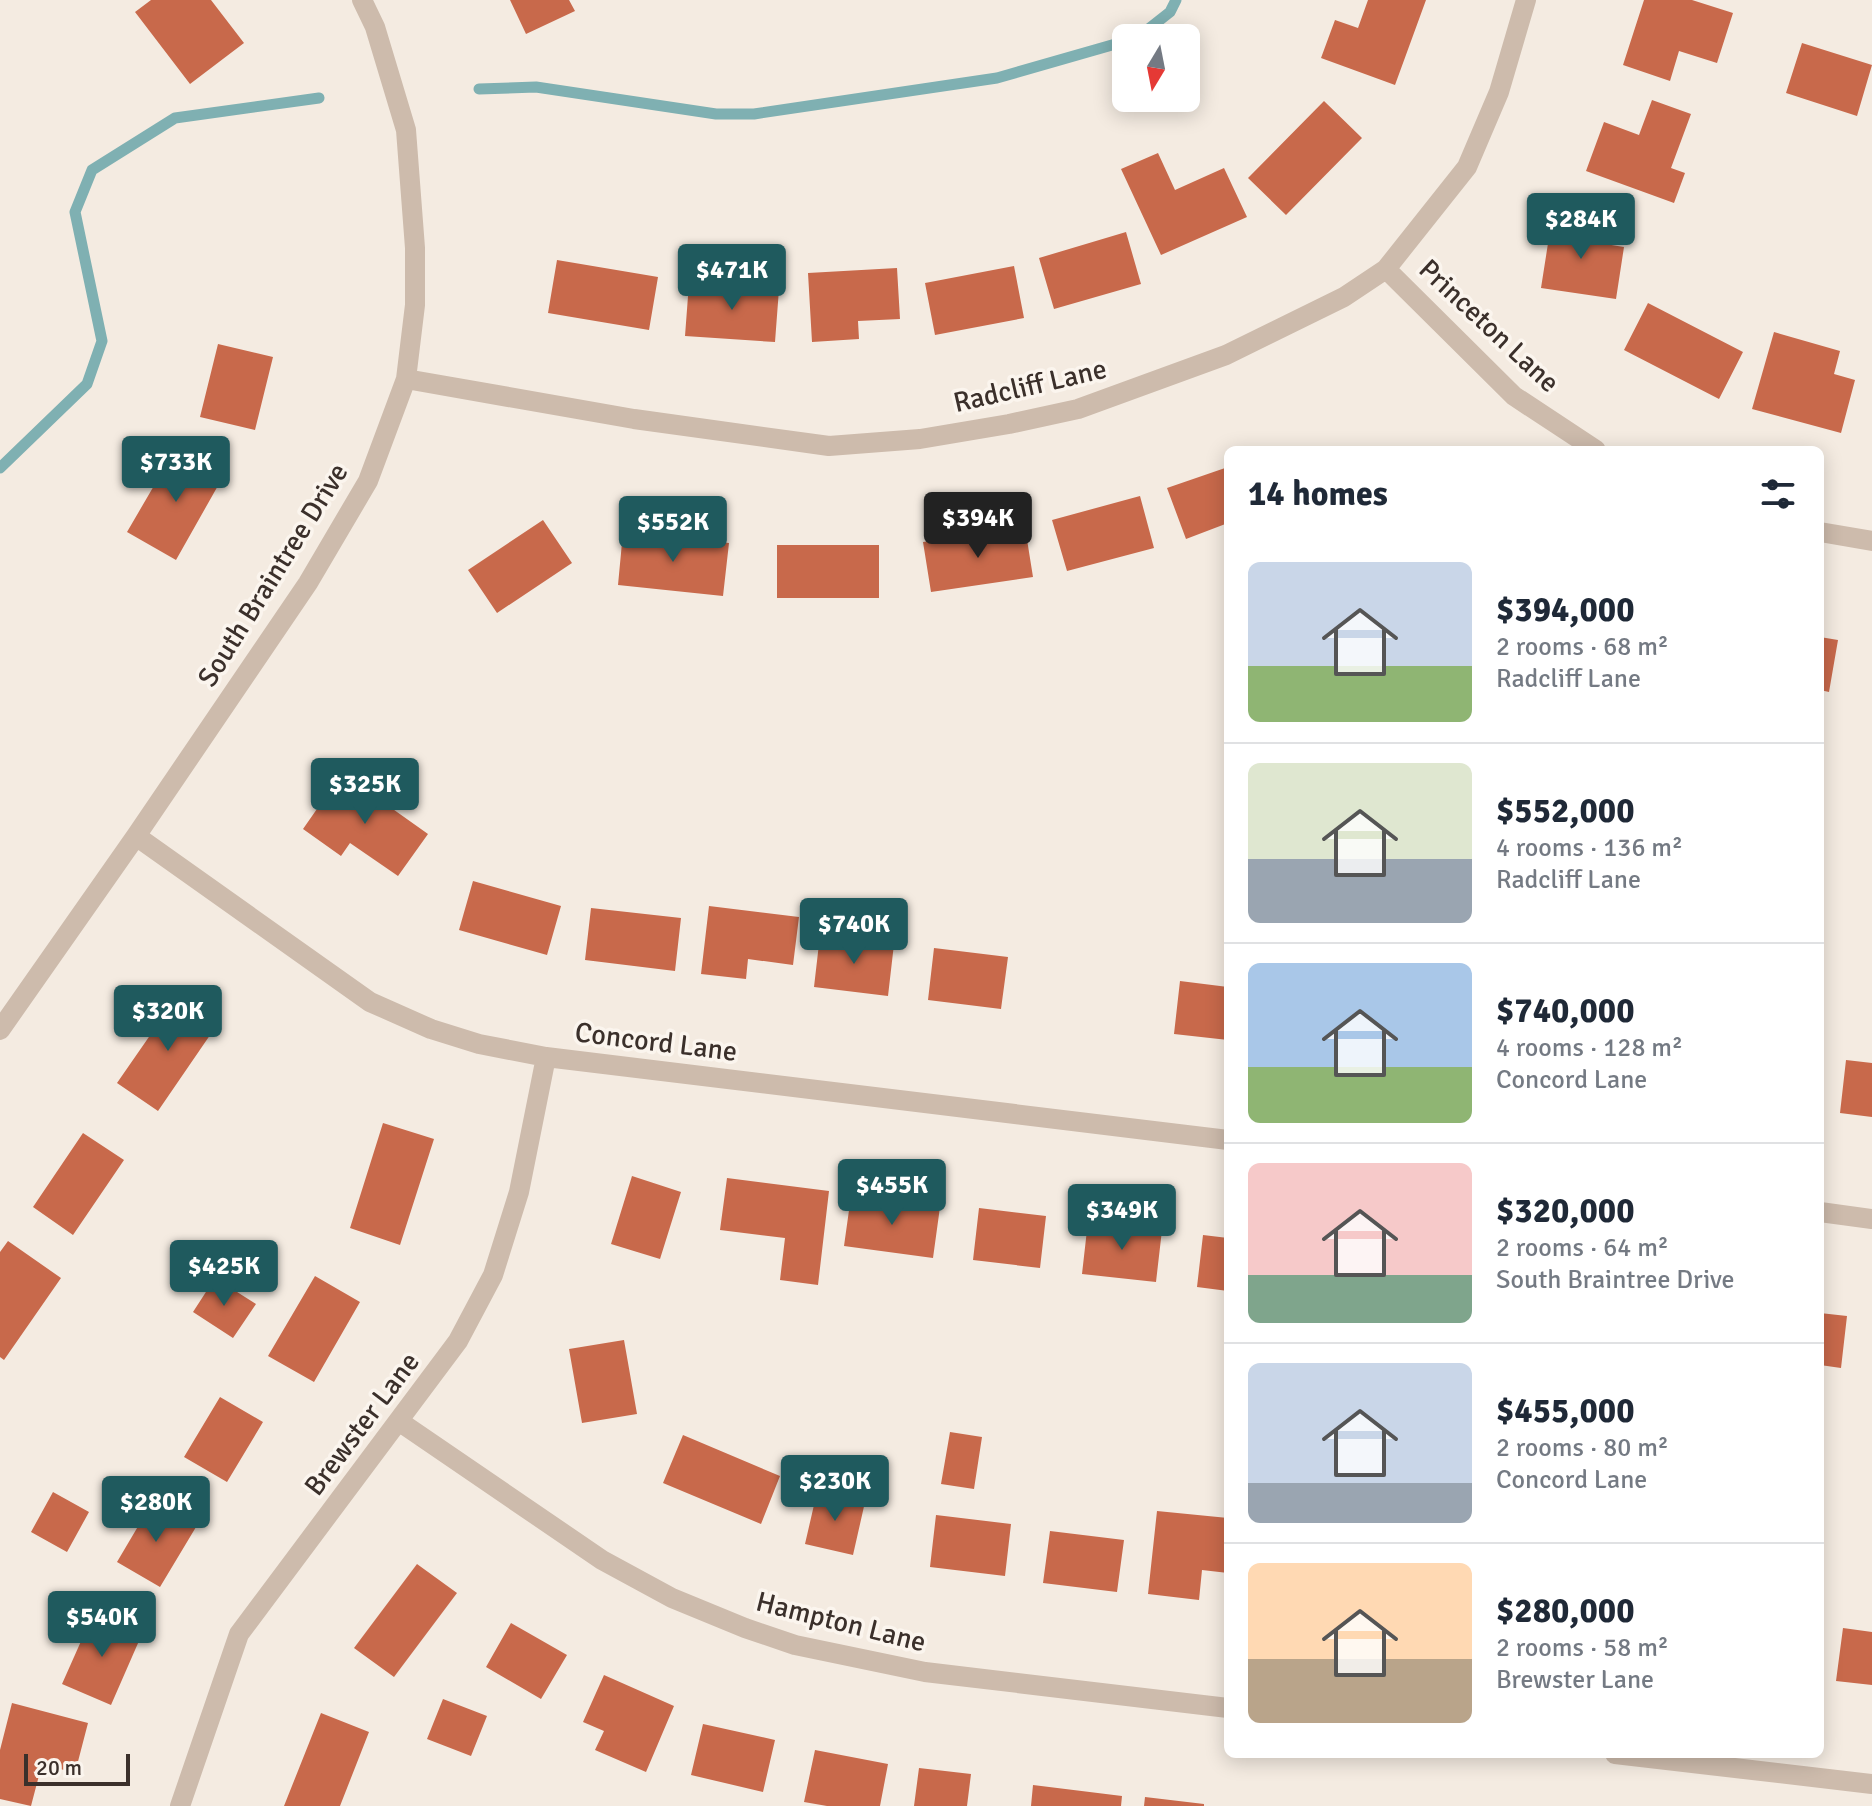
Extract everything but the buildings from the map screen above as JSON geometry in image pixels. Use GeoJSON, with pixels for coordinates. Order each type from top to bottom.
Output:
{"type":"FeatureCollection","features":[{"type":"Feature","properties":{"kind":"street","name":"South Braintree Drive"},"geometry":{"type":"LineString","coordinates":[[0,1030],[308,583],[368,481],[406,379],[415,305],[415,276],[406,130],[375,27],[362,0]]}},
{"type":"Feature","properties":{"kind":"street","name":"Radcliff Lane"},"geometry":{"type":"LineString","coordinates":[[406,379],[634,419],[829,446],[920,439],[1078,409],[1226,355],[1344,297],[1386,269],[1467,167],[1499,92],[1526,0]]}},
{"type":"Feature","properties":{"kind":"street","name":"Princeton Lane"},"geometry":{"type":"LineString","coordinates":[[1386,269],[1514,396],[1590,446]]}},
{"type":"Feature","properties":{"kind":"street"},"geometry":{"type":"LineString","coordinates":[[1824,533],[1872,541]]}},
{"type":"Feature","properties":{"kind":"street","name":"Concord Lane"},"geometry":{"type":"LineString","coordinates":[[136,836],[370,1002],[431,1029],[479,1044],[546,1057],[1224,1140]]}},
{"type":"Feature","properties":{"kind":"street","name":"Brewster Lane"},"geometry":{"type":"LineString","coordinates":[[180,1806],[239,1634],[458,1341],[493,1275],[519,1192],[546,1057]]}},
{"type":"Feature","properties":{"kind":"street"},"geometry":{"type":"LineString","coordinates":[[1824,1213],[1872,1219]]}},
{"type":"Feature","properties":{"kind":"street","name":"Hampton Lane"},"geometry":{"type":"LineString","coordinates":[[400,1422],[602,1560],[672,1598],[745,1628],[795,1645],[925,1672],[1224,1708]]}},
{"type":"Feature","properties":{"kind":"street"},"geometry":{"type":"LineString","coordinates":[[1649,1758],[1872,1784]]}},
{"type":"Feature","properties":{"kind":"waterway"},"geometry":{"type":"LineString","coordinates":[[1155,24],[1170,12],[1176,0]]}},
{"type":"Feature","properties":{"kind":"waterway"},"geometry":{"type":"LineString","coordinates":[[479,89],[536,87],[716,114],[754,114],[997,78],[1112,45]]}},
{"type":"Feature","properties":{"kind":"waterway"},"geometry":{"type":"LineString","coordinates":[[0,468],[87,384],[102,341],[75,212],[92,170],[175,118],[319,98]]}}]}
